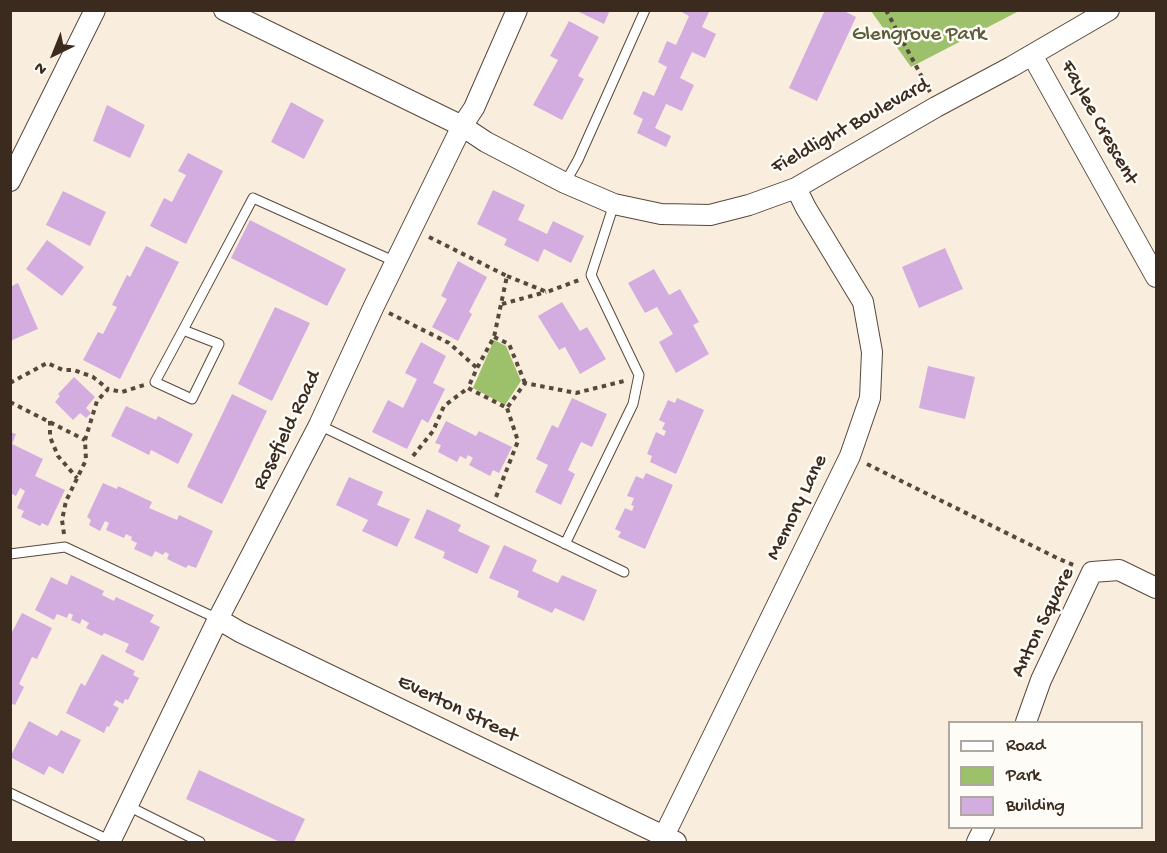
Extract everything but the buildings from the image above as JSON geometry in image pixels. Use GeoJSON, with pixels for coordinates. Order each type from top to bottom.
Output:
{"type":"FeatureCollection","features":[{"type":"Feature","properties":{"kind":"street"},"geometry":{"type":"LineString","coordinates":[[10,181],[94,10]]}},
{"type":"Feature","properties":{"kind":"street","name":"Fieldlight Boulevard"},"geometry":{"type":"LineString","coordinates":[[224,10],[462,126],[486,142],[565,183],[614,204],[661,214],[710,215],[750,205],[796,188],[1109,10]]}},
{"type":"Feature","properties":{"kind":"street","name":"Rosefield Road"},"geometry":{"type":"LineString","coordinates":[[112,842],[218,619],[320,425],[374,306],[462,126],[474,108],[518,10]]}},
{"type":"Feature","properties":{"kind":"street","name":"Faylee Crescent"},"geometry":{"type":"LineString","coordinates":[[1032,55],[1156,277]]}},
{"type":"Feature","properties":{"kind":"street","name":"Memory Lane"},"geometry":{"type":"LineString","coordinates":[[667,841],[850,456],[870,398],[872,352],[863,302],[796,188]]}},
{"type":"Feature","properties":{"kind":"street","name":"Anton Square"},"geometry":{"type":"LineString","coordinates":[[1027,721],[1041,680],[1092,572],[1119,570],[1156,588]]}},
{"type":"Feature","properties":{"kind":"street","name":"Everton Street"},"geometry":{"type":"LineString","coordinates":[[218,619],[240,632],[667,841]]}},
{"type":"Feature","properties":{"kind":"street"},"geometry":{"type":"LineString","coordinates":[[977,843],[984,829]]}},
{"type":"Feature","properties":{"kind":"lane"},"geometry":{"type":"LineString","coordinates":[[565,183],[578,160],[645,10]]}},
{"type":"Feature","properties":{"kind":"lane"},"geometry":{"type":"LineString","coordinates":[[183,330],[219,344],[192,399],[155,382],[253,198],[396,262]]}},
{"type":"Feature","properties":{"kind":"lane"},"geometry":{"type":"LineString","coordinates":[[565,544],[633,404],[639,375],[591,275],[614,204]]}},
{"type":"Feature","properties":{"kind":"lane"},"geometry":{"type":"LineString","coordinates":[[320,425],[624,572]]}},
{"type":"Feature","properties":{"kind":"lane"},"geometry":{"type":"LineString","coordinates":[[10,554],[65,547],[218,619]]}},
{"type":"Feature","properties":{"kind":"lane","name":"Rosefield Road"},"geometry":{"type":"LineString","coordinates":[[10,793],[112,842]]}},
{"type":"Feature","properties":{"kind":"lane"},"geometry":{"type":"LineString","coordinates":[[128,806],[200,843]]}},
{"type":"Feature","properties":{"kind":"path"},"geometry":{"type":"LineString","coordinates":[[886,10],[927,85],[936,107]]}},
{"type":"Feature","properties":{"kind":"path"},"geometry":{"type":"LineString","coordinates":[[412,229],[507,276],[547,292]]}},
{"type":"Feature","properties":{"kind":"path"},"geometry":{"type":"LineString","coordinates":[[502,304],[547,292],[591,275]]}},
{"type":"Feature","properties":{"kind":"path"},"geometry":{"type":"LineString","coordinates":[[406,466],[432,432],[444,406],[468,388],[494,337],[507,276]]}},
{"type":"Feature","properties":{"kind":"path"},"geometry":{"type":"LineString","coordinates":[[374,306],[449,343],[477,368]]}},
{"type":"Feature","properties":{"kind":"path"},"geometry":{"type":"LineString","coordinates":[[494,337],[509,344],[525,383]]}},
{"type":"Feature","properties":{"kind":"path"},"geometry":{"type":"LineString","coordinates":[[10,383],[47,363],[63,370],[74,370],[93,376],[108,389],[122,392],[155,382]]}},
{"type":"Feature","properties":{"kind":"path"},"geometry":{"type":"LineString","coordinates":[[525,383],[576,393],[639,375]]}},
{"type":"Feature","properties":{"kind":"path"},"geometry":{"type":"LineString","coordinates":[[507,408],[525,383]]}},
{"type":"Feature","properties":{"kind":"path"},"geometry":{"type":"LineString","coordinates":[[468,388],[507,408],[518,441],[492,508]]}},
{"type":"Feature","properties":{"kind":"path"},"geometry":{"type":"LineString","coordinates":[[65,547],[62,520],[66,501],[86,460],[85,440],[97,401],[108,389]]}},
{"type":"Feature","properties":{"kind":"path"},"geometry":{"type":"LineString","coordinates":[[10,402],[85,440]]}},
{"type":"Feature","properties":{"kind":"path"},"geometry":{"type":"LineString","coordinates":[[50,421],[50,437],[58,456],[77,478]]}},
{"type":"Feature","properties":{"kind":"path"},"geometry":{"type":"LineString","coordinates":[[850,456],[1059,559],[1092,572]]}},
{"type":"Feature","properties":{"kind":"green space","name":"Glengrove Park"},"geometry":{"type":"Polygon","coordinates":[[[871,11],[1019,11],[911,67],[871,11]]]}},
{"type":"Feature","properties":{"kind":"green space"},"geometry":{"type":"Polygon","coordinates":[[[494,340],[506,346],[521,381],[505,405],[473,388],[494,340]]]}}]}
